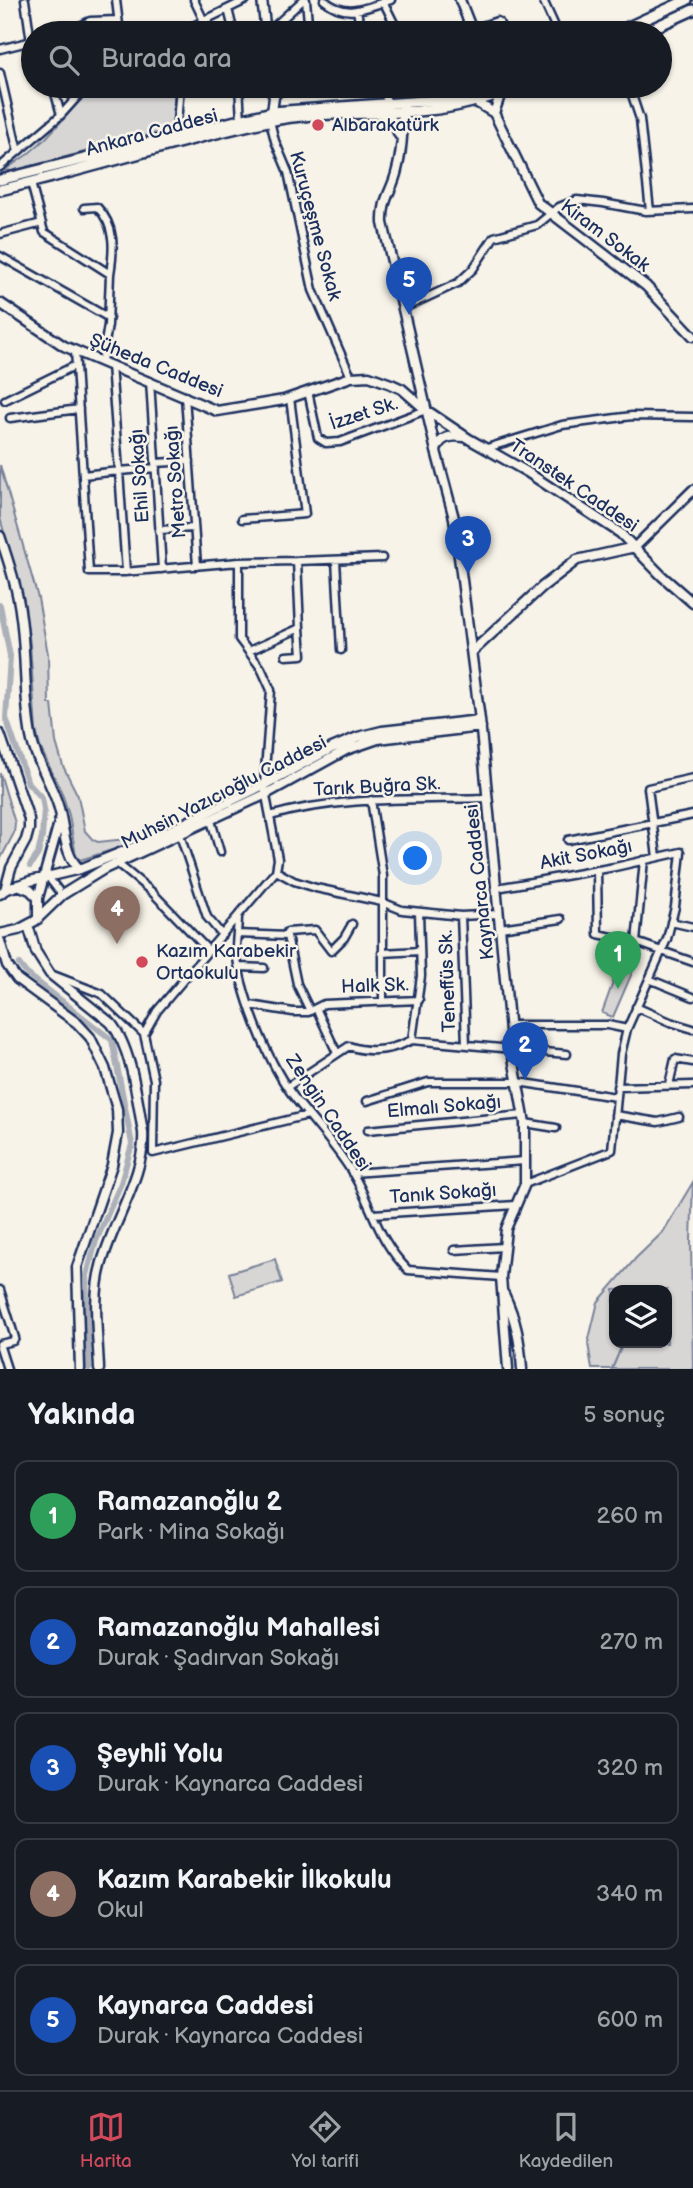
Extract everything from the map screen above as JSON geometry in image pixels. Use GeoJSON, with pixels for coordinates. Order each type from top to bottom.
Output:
{"type":"FeatureCollection","features":[{"type":"Feature","properties":{"kind":"main road"},"geometry":{"type":"LineString","coordinates":[[640,21],[681,1]]}},
{"type":"Feature","properties":{"kind":"main road"},"geometry":{"type":"LineString","coordinates":[[668,21],[693,10]]}},
{"type":"Feature","properties":{"kind":"main road","name":"Ankara Caddesi"},"geometry":{"type":"LineString","coordinates":[[0,190],[271,117],[378,112],[455,98]]}},
{"type":"Feature","properties":{"kind":"main road","name":"Ankara Caddesi"},"geometry":{"type":"LineString","coordinates":[[1,179],[241,120],[388,104],[415,111],[453,107],[484,98]]}},
{"type":"Feature","properties":{"kind":"street"},"geometry":{"type":"LineString","coordinates":[[25,0],[29,21]]}},
{"type":"Feature","properties":{"kind":"street"},"geometry":{"type":"LineString","coordinates":[[90,21],[118,20],[116,0]]}},
{"type":"Feature","properties":{"kind":"street"},"geometry":{"type":"LineString","coordinates":[[194,0],[204,21]]}},
{"type":"Feature","properties":{"kind":"street"},"geometry":{"type":"LineString","coordinates":[[206,21],[246,0]]}},
{"type":"Feature","properties":{"kind":"street"},"geometry":{"type":"LineString","coordinates":[[262,0],[265,21]]}},
{"type":"Feature","properties":{"kind":"street"},"geometry":{"type":"LineString","coordinates":[[280,21],[304,0]]}},
{"type":"Feature","properties":{"kind":"street"},"geometry":{"type":"LineString","coordinates":[[304,0],[307,21]]}},
{"type":"Feature","properties":{"kind":"street"},"geometry":{"type":"LineString","coordinates":[[324,0],[335,9],[357,10],[369,9],[386,1],[395,21]]}},
{"type":"Feature","properties":{"kind":"street"},"geometry":{"type":"LineString","coordinates":[[460,0],[469,21]]}},
{"type":"Feature","properties":{"kind":"street"},"geometry":{"type":"LineString","coordinates":[[543,0],[553,21]]}},
{"type":"Feature","properties":{"kind":"street"},"geometry":{"type":"LineString","coordinates":[[677,17],[681,1]]}},
{"type":"Feature","properties":{"kind":"street"},"geometry":{"type":"LineString","coordinates":[[228,9],[231,21]]}},
{"type":"Feature","properties":{"kind":"street"},"geometry":{"type":"LineString","coordinates":[[357,10],[359,21]]}},
{"type":"Feature","properties":{"kind":"street"},"geometry":{"type":"LineString","coordinates":[[0,49],[21,44]]}},
{"type":"Feature","properties":{"kind":"street"},"geometry":{"type":"LineString","coordinates":[[0,73],[18,152]]}},
{"type":"Feature","properties":{"kind":"street"},"geometry":{"type":"LineString","coordinates":[[56,98],[61,115]]}},
{"type":"Feature","properties":{"kind":"street"},"geometry":{"type":"LineString","coordinates":[[0,167],[77,98]]}},
{"type":"Feature","properties":{"kind":"street"},"geometry":{"type":"LineString","coordinates":[[176,136],[179,98]]}},
{"type":"Feature","properties":{"kind":"street"},"geometry":{"type":"LineString","coordinates":[[240,98],[241,120]]}},
{"type":"Feature","properties":{"kind":"street"},"geometry":{"type":"LineString","coordinates":[[271,117],[274,98]]}},
{"type":"Feature","properties":{"kind":"street"},"geometry":{"type":"LineString","coordinates":[[385,98],[388,104]]}},
{"type":"Feature","properties":{"kind":"street"},"geometry":{"type":"LineString","coordinates":[[477,102],[494,113],[497,98]]}},
{"type":"Feature","properties":{"kind":"street"},"geometry":{"type":"LineString","coordinates":[[633,98],[640,119],[650,211]]}},
{"type":"Feature","properties":{"kind":"street","name":"Kaynarca Caddesi"},"geometry":{"type":"LineString","coordinates":[[403,107],[396,173],[385,196],[383,223],[454,518],[480,723],[512,1048],[524,1119],[525,1184],[506,1229],[501,1277],[508,1369]]}},
{"type":"Feature","properties":{"kind":"street"},"geometry":{"type":"LineString","coordinates":[[401,137],[415,111]]}},
{"type":"Feature","properties":{"kind":"street"},"geometry":{"type":"LineString","coordinates":[[378,112],[393,121],[401,137]]}},
{"type":"Feature","properties":{"kind":"street","name":"Kiram Sokak"},"geometry":{"type":"LineString","coordinates":[[494,113],[538,203],[646,286],[693,335]]}},
{"type":"Feature","properties":{"kind":"street","name":"Kuruçeşme Sokak"},"geometry":{"type":"LineString","coordinates":[[271,117],[275,141],[288,172],[313,290],[351,377]]}},
{"type":"Feature","properties":{"kind":"street"},"geometry":{"type":"LineString","coordinates":[[31,183],[44,232],[110,274]]}},
{"type":"Feature","properties":{"kind":"street"},"geometry":{"type":"LineString","coordinates":[[404,308],[458,283],[473,269],[494,237],[537,225],[566,203],[577,200],[650,211],[693,209]]}},
{"type":"Feature","properties":{"kind":"street"},"geometry":{"type":"LineString","coordinates":[[84,208],[97,207],[110,224],[114,243],[109,318],[102,362]]}},
{"type":"Feature","properties":{"kind":"street"},"geometry":{"type":"LineString","coordinates":[[0,234],[42,223]]}},
{"type":"Feature","properties":{"kind":"street"},"geometry":{"type":"LineString","coordinates":[[0,256],[109,318]]}},
{"type":"Feature","properties":{"kind":"street","name":"Şüheda Caddesi"},"geometry":{"type":"LineString","coordinates":[[0,303],[64,346],[216,411],[290,398],[351,377],[369,376],[402,389],[426,410]]}},
{"type":"Feature","properties":{"kind":"street"},"geometry":{"type":"LineString","coordinates":[[75,350],[89,572],[126,572],[239,562],[382,558]]}},
{"type":"Feature","properties":{"kind":"street"},"geometry":{"type":"LineString","coordinates":[[5,400],[76,365]]}},
{"type":"Feature","properties":{"kind":"street"},"geometry":{"type":"LineString","coordinates":[[111,365],[126,572]]}},
{"type":"Feature","properties":{"kind":"street","name":"Ehil Sokağı"},"geometry":{"type":"LineString","coordinates":[[150,381],[162,569]]}},
{"type":"Feature","properties":{"kind":"street","name":"İzzet Sk."},"geometry":{"type":"LineString","coordinates":[[307,391],[318,438],[329,444],[350,439],[426,410]]}},
{"type":"Feature","properties":{"kind":"street","name":"Metro Sokağı"},"geometry":{"type":"LineString","coordinates":[[185,397],[197,566]]}},
{"type":"Feature","properties":{"kind":"street"},"geometry":{"type":"LineString","coordinates":[[242,519],[305,514],[290,398]]}},
{"type":"Feature","properties":{"kind":"street"},"geometry":{"type":"LineString","coordinates":[[10,418],[79,409]]}},
{"type":"Feature","properties":{"kind":"street","name":"Transtek Caddesi"},"geometry":{"type":"LineString","coordinates":[[426,410],[469,439],[576,502],[620,533],[693,603]]}},
{"type":"Feature","properties":{"kind":"street"},"geometry":{"type":"LineString","coordinates":[[487,448],[562,425],[632,416],[693,417]]}},
{"type":"Feature","properties":{"kind":"street"},"geometry":{"type":"LineString","coordinates":[[436,451],[440,442],[448,437],[469,439]]}},
{"type":"Feature","properties":{"kind":"street"},"geometry":{"type":"LineString","coordinates":[[83,474],[190,461]]}},
{"type":"Feature","properties":{"kind":"street"},"geometry":{"type":"LineString","coordinates":[[472,651],[577,559],[635,547],[693,490]]}},
{"type":"Feature","properties":{"kind":"street"},"geometry":{"type":"LineString","coordinates":[[159,530],[194,528]]}},
{"type":"Feature","properties":{"kind":"street"},"geometry":{"type":"LineString","coordinates":[[0,536],[12,573],[21,617],[30,732],[36,755],[54,795],[69,853],[74,864],[80,869]]}},
{"type":"Feature","properties":{"kind":"street"},"geometry":{"type":"LineString","coordinates":[[336,560],[341,650]]}},
{"type":"Feature","properties":{"kind":"street"},"geometry":{"type":"LineString","coordinates":[[286,656],[302,655],[298,561]]}},
{"type":"Feature","properties":{"kind":"street"},"geometry":{"type":"LineString","coordinates":[[144,1034],[157,1011],[276,871],[278,859],[265,789],[271,690],[261,668],[239,639],[239,562]]}},
{"type":"Feature","properties":{"kind":"street"},"geometry":{"type":"LineString","coordinates":[[249,651],[300,628]]}},
{"type":"Feature","properties":{"kind":"street","name":"Muhsin Yazıcıoğlu Caddesi"},"geometry":{"type":"LineString","coordinates":[[0,934],[28,925],[38,919],[62,895],[118,864],[211,820],[331,748],[383,731],[480,723]]}},
{"type":"Feature","properties":{"kind":"street"},"geometry":{"type":"LineString","coordinates":[[0,734],[29,819],[29,829],[21,850],[2,889]]}},
{"type":"Feature","properties":{"kind":"street"},"geometry":{"type":"LineString","coordinates":[[657,857],[649,788],[693,778]]}},
{"type":"Feature","properties":{"kind":"street","name":"Muhsin Yazıcıoğlu Caddesi"},"geometry":{"type":"LineString","coordinates":[[2,889],[80,869],[265,789]]}},
{"type":"Feature","properties":{"kind":"street","name":"Tarık Buğra Sk."},"geometry":{"type":"LineString","coordinates":[[270,816],[295,808],[371,800],[488,798]]}},
{"type":"Feature","properties":{"kind":"street"},"geometry":{"type":"LineString","coordinates":[[371,800],[383,876],[383,1001]]}},
{"type":"Feature","properties":{"kind":"street"},"geometry":{"type":"LineString","coordinates":[[568,840],[693,815]]}},
{"type":"Feature","properties":{"kind":"street"},"geometry":{"type":"LineString","coordinates":[[38,919],[38,898],[47,879],[61,817]]}},
{"type":"Feature","properties":{"kind":"street"},"geometry":{"type":"LineString","coordinates":[[211,820],[220,852]]}},
{"type":"Feature","properties":{"kind":"street"},"geometry":{"type":"LineString","coordinates":[[180,835],[207,917],[222,935]]}},
{"type":"Feature","properties":{"kind":"street","name":"Akit Sokağı"},"geometry":{"type":"LineString","coordinates":[[497,888],[681,852],[676,907],[671,922]]}},
{"type":"Feature","properties":{"kind":"street"},"geometry":{"type":"LineString","coordinates":[[636,942],[644,860]]}},
{"type":"Feature","properties":{"kind":"street"},"geometry":{"type":"LineString","coordinates":[[118,864],[152,892],[209,951]]}},
{"type":"Feature","properties":{"kind":"street"},"geometry":{"type":"LineString","coordinates":[[597,870],[598,934],[636,942],[693,962]]}},
{"type":"Feature","properties":{"kind":"street"},"geometry":{"type":"LineString","coordinates":[[276,871],[294,881],[316,888],[382,902],[402,910],[461,916],[499,914]]}},
{"type":"Feature","properties":{"kind":"street"},"geometry":{"type":"LineString","coordinates":[[47,879],[58,890]]}},
{"type":"Feature","properties":{"kind":"street"},"geometry":{"type":"LineString","coordinates":[[18,886],[30,890],[38,898]]}},
{"type":"Feature","properties":{"kind":"street"},"geometry":{"type":"LineString","coordinates":[[412,1040],[421,976],[419,912]]}},
{"type":"Feature","properties":{"kind":"street","name":"Zengin Caddesi"},"geometry":{"type":"LineString","coordinates":[[238,915],[236,948],[240,967],[250,1005],[268,1051],[287,1087],[352,1173],[381,1236],[394,1256],[408,1270],[501,1277]]}},
{"type":"Feature","properties":{"kind":"street","name":"Teneffüs Sk."},"geometry":{"type":"LineString","coordinates":[[461,916],[466,1044]]}},
{"type":"Feature","properties":{"kind":"street"},"geometry":{"type":"LineString","coordinates":[[500,928],[562,919]]}},
{"type":"Feature","properties":{"kind":"street"},"geometry":{"type":"LineString","coordinates":[[525,1184],[611,1152],[617,1087],[627,1029],[662,950],[671,922],[693,927]]}},
{"type":"Feature","properties":{"kind":"street"},"geometry":{"type":"LineString","coordinates":[[337,1053],[297,984],[287,932],[315,930],[331,951],[344,938],[352,924]]}},
{"type":"Feature","properties":{"kind":"street"},"geometry":{"type":"LineString","coordinates":[[28,925],[36,952],[50,974],[104,1016],[118,1031],[125,1045],[143,1132],[140,1165],[113,1228],[100,1269],[97,1315],[99,1369]]}},
{"type":"Feature","properties":{"kind":"street"},"geometry":{"type":"LineString","coordinates":[[237,934],[287,936]]}},
{"type":"Feature","properties":{"kind":"street"},"geometry":{"type":"LineString","coordinates":[[0,941],[7,965],[17,979],[77,1023],[90,1037],[105,1068],[117,1109],[118,1133],[112,1165],[77,1267],[80,1369]]}},
{"type":"Feature","properties":{"kind":"street"},"geometry":{"type":"LineString","coordinates":[[382,953],[420,951]]}},
{"type":"Feature","properties":{"kind":"street"},"geometry":{"type":"LineString","coordinates":[[240,967],[264,968]]}},
{"type":"Feature","properties":{"kind":"street"},"geometry":{"type":"LineString","coordinates":[[50,974],[103,994],[144,1034],[154,1080],[153,1153],[308,1115]]}},
{"type":"Feature","properties":{"kind":"street"},"geometry":{"type":"LineString","coordinates":[[649,979],[693,996]]}},
{"type":"Feature","properties":{"kind":"street","name":"Halk Sk."},"geometry":{"type":"LineString","coordinates":[[250,1005],[283,1012],[313,1009],[324,1004],[419,1000]]}},
{"type":"Feature","properties":{"kind":"street"},"geometry":{"type":"LineString","coordinates":[[636,1007],[693,1029]]}},
{"type":"Feature","properties":{"kind":"street"},"geometry":{"type":"LineString","coordinates":[[510,1025],[608,1025],[627,1029]]}},
{"type":"Feature","properties":{"kind":"street"},"geometry":{"type":"LineString","coordinates":[[287,1087],[349,1046],[366,1051],[380,1050],[400,1046],[412,1040],[567,1054]]}},
{"type":"Feature","properties":{"kind":"street"},"geometry":{"type":"LineString","coordinates":[[668,1085],[674,1059],[693,1062]]}},
{"type":"Feature","properties":{"kind":"street"},"geometry":{"type":"LineString","coordinates":[[367,1101],[428,1082],[517,1082],[617,1097]]}},
{"type":"Feature","properties":{"kind":"street"},"geometry":{"type":"LineString","coordinates":[[617,1087],[693,1085]]}},
{"type":"Feature","properties":{"kind":"street"},"geometry":{"type":"LineString","coordinates":[[615,1115],[658,1122],[679,1117]]}},
{"type":"Feature","properties":{"kind":"street","name":"Elmalı Sokağı"},"geometry":{"type":"LineString","coordinates":[[368,1130],[524,1119],[556,1128]]}},
{"type":"Feature","properties":{"kind":"street"},"geometry":{"type":"LineString","coordinates":[[352,1173],[525,1161]]}},
{"type":"Feature","properties":{"kind":"street","name":"Tanık Sokağı"},"geometry":{"type":"LineString","coordinates":[[373,1214],[516,1205]]}},
{"type":"Feature","properties":{"kind":"street"},"geometry":{"type":"LineString","coordinates":[[454,1250],[504,1247]]}},
{"type":"Feature","properties":{"kind":"street","name":"Kaynarca Caddesi"},"geometry":{"type":"LineString","coordinates":[[501,1288],[514,1314],[520,1337],[522,1369]]}},
{"type":"Feature","properties":{"kind":"street"},"geometry":{"type":"LineString","coordinates":[[0,1290],[15,1338],[0,1346],[7,1369]]}},
{"type":"Feature","properties":{"kind":"shaded area"},"geometry":{"type":"Polygon","coordinates":[[[83,98],[174,98],[172,129],[12,171],[5,170],[46,138],[83,98]]]}},
{"type":"Feature","properties":{"kind":"shaded area"},"geometry":{"type":"Polygon","coordinates":[[[0,465],[38,598],[48,654],[49,704],[52,704],[56,742],[63,766],[78,796],[85,831],[98,842],[126,839],[128,845],[80,860],[76,856],[62,793],[40,747],[36,730],[30,644],[24,603],[0,518],[0,465]]]}},
{"type":"Feature","properties":{"kind":"shaded area"},"geometry":{"type":"Polygon","coordinates":[[[0,773],[15,823],[14,833],[0,860],[0,773]]]}},
{"type":"Feature","properties":{"kind":"shaded area"},"geometry":{"type":"Polygon","coordinates":[[[620,963],[635,966],[613,1017],[602,1013],[620,963]]]}},
{"type":"Feature","properties":{"kind":"shaded area"},"geometry":{"type":"Polygon","coordinates":[[[693,1182],[693,1369],[592,1369],[588,1343],[598,1302],[609,1289],[609,1348],[672,1348],[672,1285],[613,1285],[663,1232],[693,1182]]]}},
{"type":"Feature","properties":{"kind":"shaded area"},"geometry":{"type":"Polygon","coordinates":[[[275,1259],[282,1282],[236,1296],[229,1273],[275,1259]]]}},
{"type":"Feature","properties":{"kind":"waterway"},"geometry":{"type":"LineString","coordinates":[[0,605],[10,656],[6,718],[28,783],[42,798],[44,809],[38,854],[30,866]]}},
{"type":"Feature","properties":{"kind":"waterway"},"geometry":{"type":"LineString","coordinates":[[19,964],[26,973],[112,1040],[132,1144],[121,1183],[96,1241],[86,1279],[89,1369]]}},
{"type":"Feature","properties":{"kind":"waterway"},"geometry":{"type":"LineString","coordinates":[[612,1369],[621,1348]]}},
{"type":"Feature","properties":{"kind":"place","name":"Albarakatürk"},"geometry":{"type":"Point","coordinates":[318,125]}},
{"type":"Feature","properties":{"kind":"place","name":"Kaynarca Caddesi"},"geometry":{"type":"Point","coordinates":[409,315]}},
{"type":"Feature","properties":{"kind":"place","name":"Şeyhli Yolu"},"geometry":{"type":"Point","coordinates":[468,574]}},
{"type":"Feature","properties":{"kind":"place","name":"Kazım Karabekir İlkokulu"},"geometry":{"type":"Point","coordinates":[117,944]}},
{"type":"Feature","properties":{"kind":"place","name":"Kazım Karabekir Ortaokulu"},"geometry":{"type":"Point","coordinates":[142,962]}},
{"type":"Feature","properties":{"kind":"place","name":"Ramazanoğlu 2"},"geometry":{"type":"Point","coordinates":[618,989]}},
{"type":"Feature","properties":{"kind":"place","name":"Ramazanoğlu Mahallesi"},"geometry":{"type":"Point","coordinates":[525,1080]}}]}
